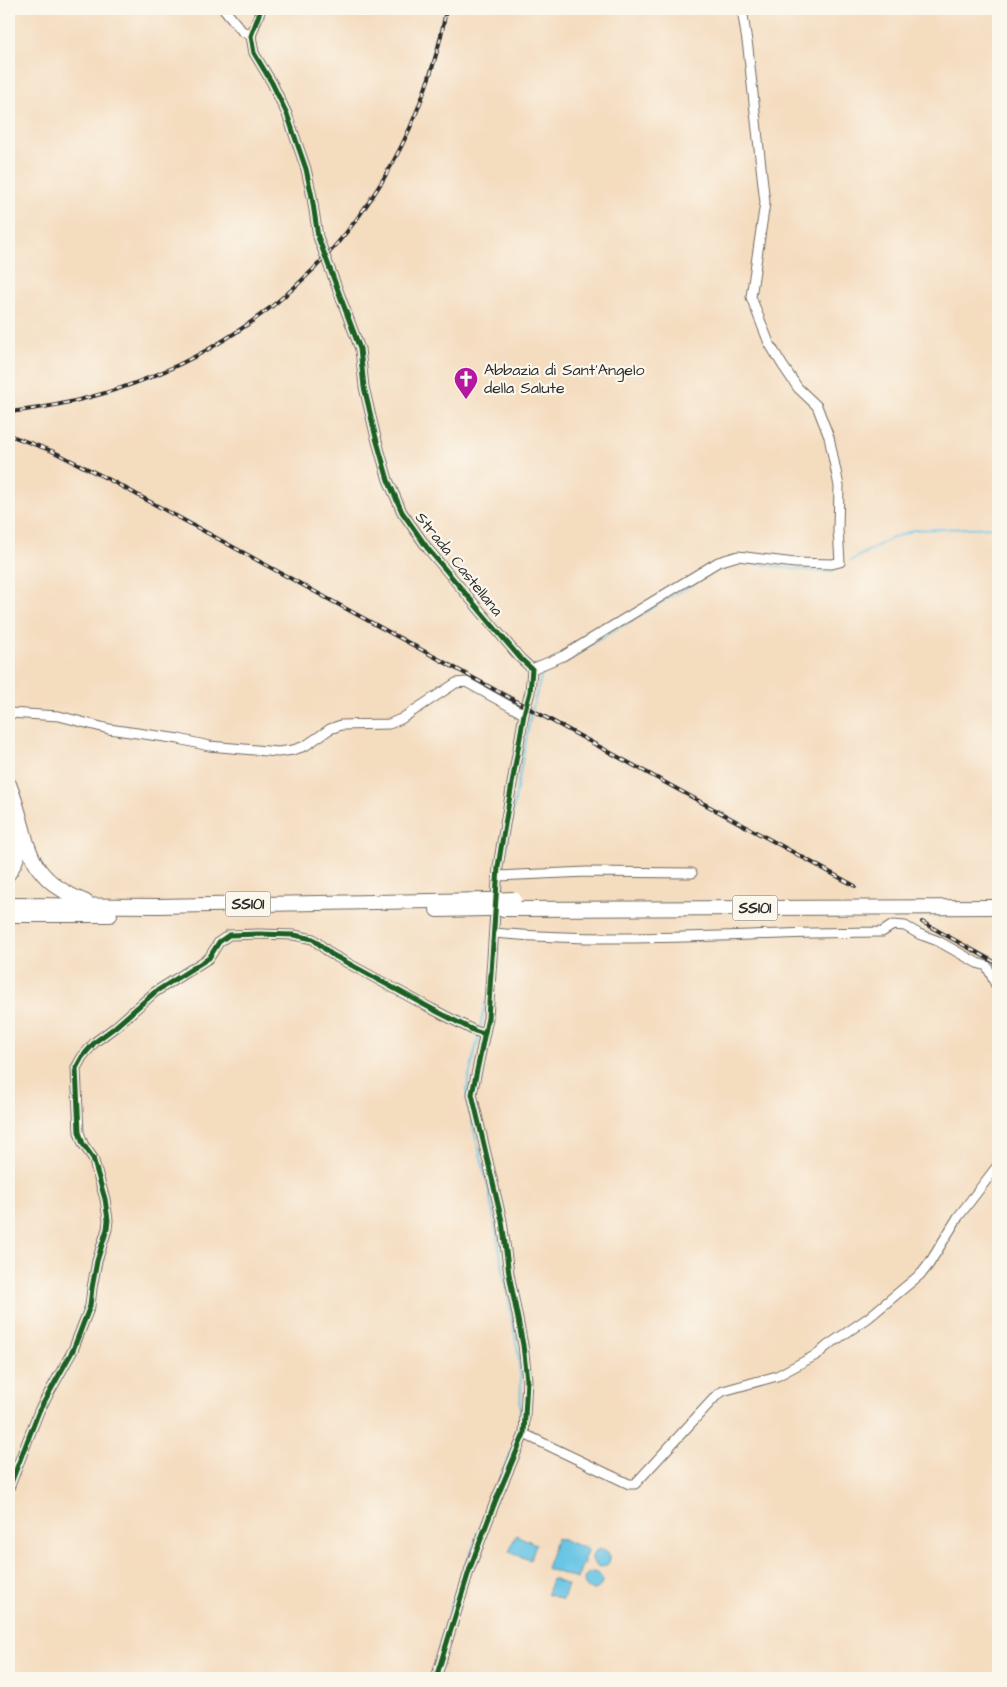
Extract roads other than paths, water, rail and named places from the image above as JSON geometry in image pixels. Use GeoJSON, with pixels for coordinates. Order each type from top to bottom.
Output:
{"type":"FeatureCollection","features":[{"type":"Feature","properties":{"kind":"highway"},"geometry":{"type":"LineString","coordinates":[[9,784],[21,821],[27,850],[34,863],[45,878],[60,890],[94,905]]}},
{"type":"Feature","properties":{"kind":"highway"},"geometry":{"type":"LineString","coordinates":[[9,872],[21,846],[21,821]]}},
{"type":"Feature","properties":{"kind":"highway","name":"SS101"},"geometry":{"type":"LineString","coordinates":[[513,904],[998,898]]}},
{"type":"Feature","properties":{"kind":"highway","name":"SS101"},"geometry":{"type":"LineString","coordinates":[[9,915],[487,904]]}},
{"type":"Feature","properties":{"kind":"highway","name":"SS101"},"geometry":{"type":"LineString","coordinates":[[9,905],[513,904],[998,907]]}},
{"type":"Feature","properties":{"kind":"street"},"geometry":{"type":"LineString","coordinates":[[224,9],[242,31],[251,36],[261,9]]}},
{"type":"Feature","properties":{"kind":"street"},"geometry":{"type":"LineString","coordinates":[[436,1678],[470,1568],[524,1434],[527,1380],[523,1345],[509,1274],[502,1221],[472,1094],[480,1033],[488,1018],[498,876],[503,836],[524,714],[530,692],[532,669],[563,656],[718,562],[738,556],[795,563],[832,564],[840,562],[838,530],[839,486],[828,437],[816,406],[798,388],[769,343],[751,297],[766,203],[742,9]]}},
{"type":"Feature","properties":{"kind":"street","name":"Strada Castellana"},"geometry":{"type":"LineString","coordinates":[[251,36],[254,53],[272,83],[287,114],[306,169],[318,236],[360,349],[364,387],[376,438],[388,480],[402,512],[428,549],[452,578],[520,658],[532,669]]}},
{"type":"Feature","properties":{"kind":"street"},"geometry":{"type":"LineString","coordinates":[[9,713],[59,716],[110,729],[179,739],[209,746],[271,752],[293,750],[305,746],[330,729],[341,725],[389,724],[456,683],[466,682],[524,714]]}},
{"type":"Feature","properties":{"kind":"street"},"geometry":{"type":"LineString","coordinates":[[498,876],[587,872],[692,873]]}},
{"type":"Feature","properties":{"kind":"street"},"geometry":{"type":"LineString","coordinates":[[495,933],[555,937],[671,937],[882,932],[893,925],[905,926],[938,941],[977,963],[987,966],[998,990]]}},
{"type":"Feature","properties":{"kind":"street"},"geometry":{"type":"LineString","coordinates":[[9,1488],[39,1411],[74,1350],[90,1306],[96,1270],[107,1230],[108,1220],[105,1199],[93,1158],[83,1144],[79,1132],[76,1068],[82,1057],[95,1042],[155,992],[209,958],[219,942],[229,935],[259,934],[294,935],[313,939],[331,954],[480,1033]]}},
{"type":"Feature","properties":{"kind":"street"},"geometry":{"type":"LineString","coordinates":[[524,1434],[629,1484],[635,1484],[716,1396],[723,1391],[777,1376],[818,1354],[868,1318],[922,1272],[958,1217],[998,1165]]}},
{"type":"Feature","properties":{"kind":"water"},"geometry":{"type":"Polygon","coordinates":[[[516,1535],[536,1544],[530,1560],[509,1552],[516,1535]]]}},
{"type":"Feature","properties":{"kind":"water"},"geometry":{"type":"Polygon","coordinates":[[[557,1538],[588,1549],[583,1561],[585,1562],[577,1579],[546,1568],[557,1538]]]}},
{"type":"Feature","properties":{"kind":"water"},"geometry":{"type":"Polygon","coordinates":[[[597,1549],[605,1549],[610,1554],[608,1565],[597,1567],[592,1562],[592,1554],[597,1549]]]}},
{"type":"Feature","properties":{"kind":"water"},"geometry":{"type":"Polygon","coordinates":[[[589,1572],[597,1572],[602,1577],[600,1588],[589,1590],[584,1585],[584,1577],[589,1572]]]}},
{"type":"Feature","properties":{"kind":"water"},"geometry":{"type":"Polygon","coordinates":[[[552,1579],[568,1585],[563,1600],[547,1594],[552,1579]]]}},
{"type":"Feature","properties":{"kind":"waterway"},"geometry":{"type":"LineString","coordinates":[[850,561],[888,540],[914,530],[997,527]]}},
{"type":"Feature","properties":{"kind":"waterway"},"geometry":{"type":"LineString","coordinates":[[503,863],[531,714],[541,677],[545,672],[721,567],[743,562],[820,572],[833,571]]}},
{"type":"Feature","properties":{"kind":"waterway"},"geometry":{"type":"LineString","coordinates":[[480,1028],[485,1003]]}},
{"type":"Feature","properties":{"kind":"waterway"},"geometry":{"type":"LineString","coordinates":[[479,1035],[467,1092],[469,1109],[488,1186],[518,1352],[521,1382],[520,1424]]}},
{"type":"Feature","properties":{"kind":"waterway"},"geometry":{"type":"LineString","coordinates":[[497,1487],[520,1429]]}},
{"type":"Feature","properties":{"kind":"waterway"},"geometry":{"type":"LineString","coordinates":[[431,1678],[453,1599],[488,1508]]}},
{"type":"Feature","properties":{"kind":"railway"},"geometry":{"type":"LineString","coordinates":[[9,412],[74,401],[136,383],[194,357],[248,324],[297,285],[341,239],[379,187],[410,128],[422,99],[432,70],[446,9]]}},
{"type":"Feature","properties":{"kind":"railway"},"geometry":{"type":"LineString","coordinates":[[9,435],[52,451],[110,480],[855,886]]}},
{"type":"Feature","properties":{"kind":"railway"},"geometry":{"type":"LineString","coordinates":[[922,922],[998,964]]}},
{"type":"Feature","properties":{"kind":"place","name":"Abbazia di Sant’Angelo della Salute"},"geometry":{"type":"Point","coordinates":[466,400]}}]}
